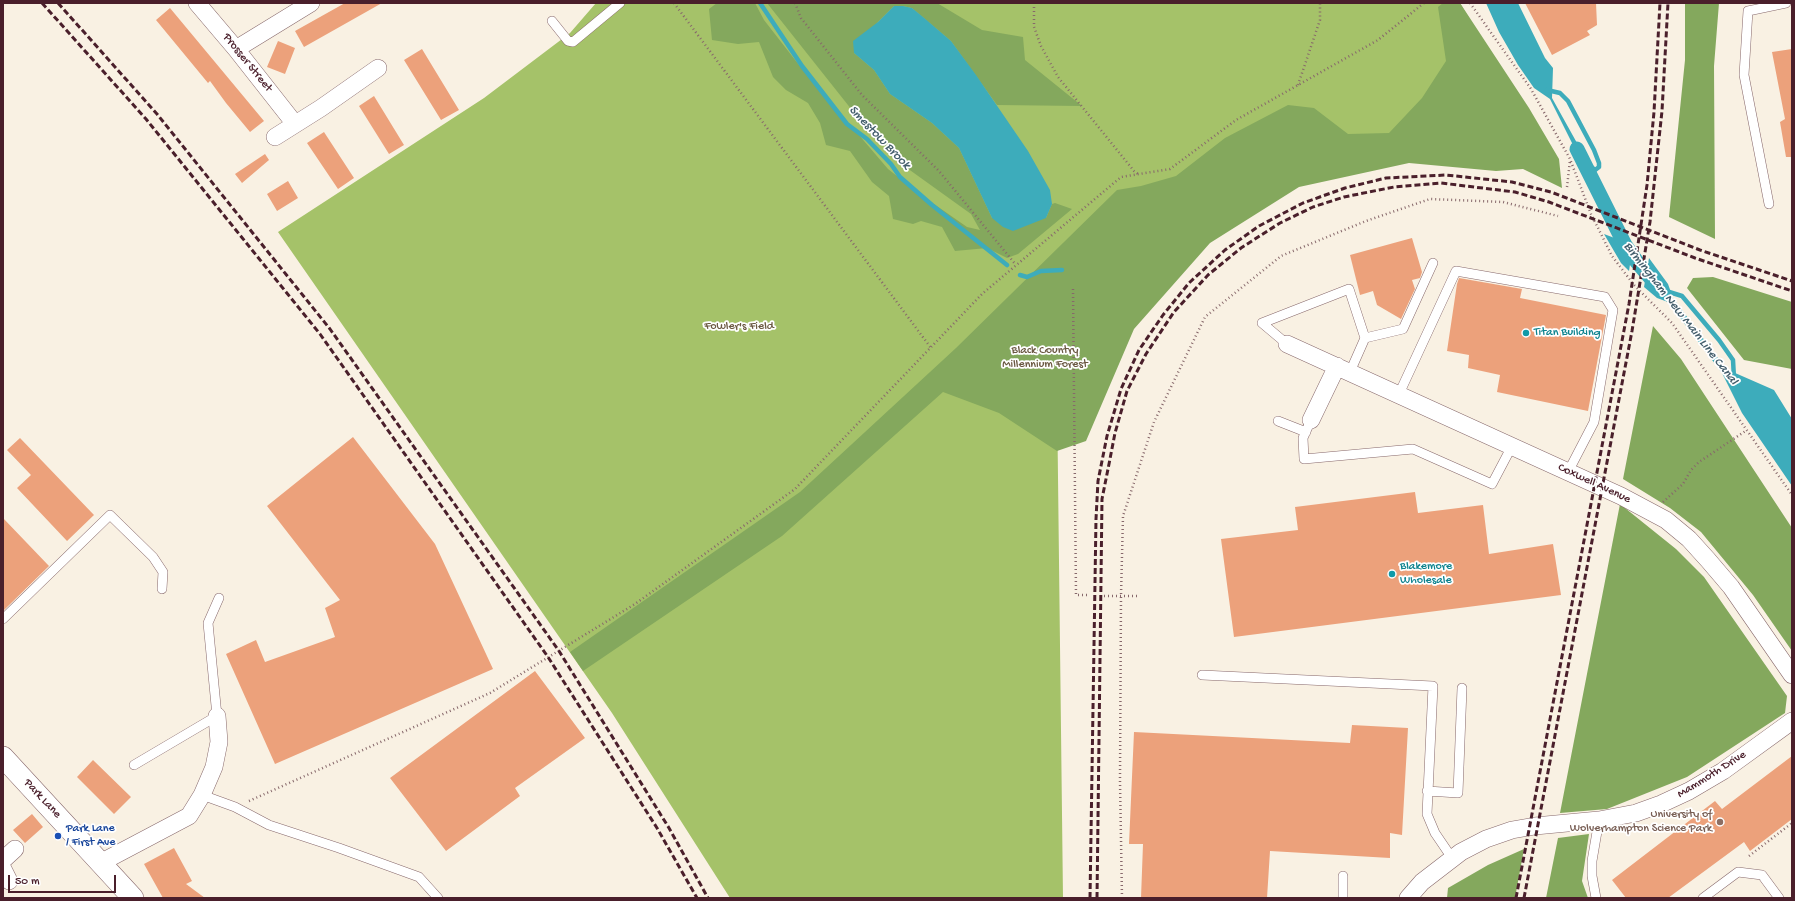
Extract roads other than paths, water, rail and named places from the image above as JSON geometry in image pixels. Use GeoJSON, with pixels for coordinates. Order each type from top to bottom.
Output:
{"type":"FeatureCollection","features":[{"type":"Feature","properties":{"kind":"street","name":"Prosser Street"},"geometry":{"type":"LineString","coordinates":[[197,3],[236,49],[295,124]]}},
{"type":"Feature","properties":{"kind":"street"},"geometry":{"type":"LineString","coordinates":[[236,49],[311,3]]}},
{"type":"Feature","properties":{"kind":"street"},"geometry":{"type":"LineString","coordinates":[[275,136],[321,108],[378,68]]}},
{"type":"Feature","properties":{"kind":"street","name":"Coxwell Avenue"},"geometry":{"type":"LineString","coordinates":[[1287,344],[1399,394],[1653,512],[1689,539],[1708,560],[1731,587],[1792,675]]}},
{"type":"Feature","properties":{"kind":"street"},"geometry":{"type":"LineString","coordinates":[[1308,426],[1344,369]]}},
{"type":"Feature","properties":{"kind":"street"},"geometry":{"type":"LineString","coordinates":[[114,898],[107,870],[189,816],[202,794],[214,767],[219,742],[217,716]]}},
{"type":"Feature","properties":{"kind":"street","name":"Mammoth Drive"},"geometry":{"type":"LineString","coordinates":[[1408,898],[1422,882],[1452,858],[1486,839],[1512,830],[1535,826],[1599,820],[1636,813],[1661,804],[1689,791],[1723,771],[1792,721]]}},
{"type":"Feature","properties":{"kind":"street","name":"Park Lane"},"geometry":{"type":"LineString","coordinates":[[3,757],[133,898]]}},
{"type":"Feature","properties":{"kind":"lane"},"geometry":{"type":"LineString","coordinates":[[552,21],[568,41],[573,42],[620,3]]}},
{"type":"Feature","properties":{"kind":"lane"},"geometry":{"type":"LineString","coordinates":[[1769,204],[1744,75],[1747,18],[1748,11],[1786,3]]}},
{"type":"Feature","properties":{"kind":"lane"},"geometry":{"type":"LineString","coordinates":[[1344,369],[1365,338],[1403,329],[1433,263]]}},
{"type":"Feature","properties":{"kind":"lane"},"geometry":{"type":"LineString","coordinates":[[1399,394],[1456,271],[1605,297],[1613,310],[1594,422],[1568,472]]}},
{"type":"Feature","properties":{"kind":"lane"},"geometry":{"type":"LineString","coordinates":[[1287,344],[1262,323],[1350,289],[1365,338]]}},
{"type":"Feature","properties":{"kind":"lane"},"geometry":{"type":"LineString","coordinates":[[1278,421],[1308,426],[1303,438],[1304,459],[1413,449],[1492,484],[1512,446]]}},
{"type":"Feature","properties":{"kind":"lane"},"geometry":{"type":"LineString","coordinates":[[3,619],[110,516],[153,557],[163,572],[162,589]]}},
{"type":"Feature","properties":{"kind":"lane"},"geometry":{"type":"LineString","coordinates":[[134,765],[217,716],[208,623],[219,598]]}},
{"type":"Feature","properties":{"kind":"lane"},"geometry":{"type":"LineString","coordinates":[[1202,675],[1433,686],[1427,814],[1430,824],[1442,845],[1452,858]]}},
{"type":"Feature","properties":{"kind":"lane"},"geometry":{"type":"LineString","coordinates":[[1427,791],[1458,793],[1462,688]]}},
{"type":"Feature","properties":{"kind":"lane"},"geometry":{"type":"LineString","coordinates":[[202,794],[235,807],[269,825],[419,877],[438,898]]}},
{"type":"Feature","properties":{"kind":"lane"},"geometry":{"type":"LineString","coordinates":[[1596,898],[1592,876],[1592,861],[1599,820]]}},
{"type":"Feature","properties":{"kind":"lane"},"geometry":{"type":"LineString","coordinates":[[1704,898],[1738,872],[1762,875],[1779,898]]}},
{"type":"Feature","properties":{"kind":"lane"},"geometry":{"type":"LineString","coordinates":[[1343,898],[1344,876]]}},
{"type":"Feature","properties":{"kind":"water"},"geometry":{"type":"Polygon","coordinates":[[[1486,3],[1518,3],[1545,58],[1553,68],[1552,98],[1587,161],[1599,170],[1581,165],[1579,157],[1550,99],[1534,88],[1518,65],[1499,32],[1486,3]]]}},
{"type":"Feature","properties":{"kind":"water"},"geometry":{"type":"Polygon","coordinates":[[[894,6],[912,8],[923,17],[951,41],[976,75],[1028,151],[1050,190],[1052,204],[1046,218],[1013,231],[1003,227],[992,218],[959,148],[932,123],[890,94],[874,70],[854,53],[853,41],[878,22],[894,6]]]}},
{"type":"Feature","properties":{"kind":"water"},"geometry":{"type":"Polygon","coordinates":[[[1604,234],[1633,245],[1629,271],[1621,263],[1604,234]]]}},
{"type":"Feature","properties":{"kind":"water"},"geometry":{"type":"Polygon","coordinates":[[[1649,258],[1668,284],[1673,298],[1726,369],[1774,390],[1792,419],[1792,486],[1742,413],[1722,373],[1668,302],[1657,298],[1644,287],[1649,258]]]}},
{"type":"Feature","properties":{"kind":"waterway","name":"Smestow Brook"},"geometry":{"type":"LineString","coordinates":[[760,3],[802,66],[847,124],[867,139],[891,164],[900,177],[932,205],[1007,265]]}},
{"type":"Feature","properties":{"kind":"waterway"},"geometry":{"type":"LineString","coordinates":[[1547,90],[1560,93],[1568,101],[1594,150],[1599,167],[1590,174]]}},
{"type":"Feature","properties":{"kind":"waterway","name":"Birmingham New Main Line Canal"},"geometry":{"type":"LineString","coordinates":[[1577,149],[1625,245],[1660,289]]}},
{"type":"Feature","properties":{"kind":"waterway","name":"Smestow Brook"},"geometry":{"type":"LineString","coordinates":[[1020,275],[1027,277],[1041,271],[1062,270]]}},
{"type":"Feature","properties":{"kind":"waterway"},"geometry":{"type":"LineString","coordinates":[[1666,291],[1682,296],[1719,340],[1733,360],[1734,378]]}},
{"type":"Feature","properties":{"kind":"railway"},"geometry":{"type":"LineString","coordinates":[[42,3],[146,119],[320,334],[548,657],[657,828],[697,898]]}},
{"type":"Feature","properties":{"kind":"railway"},"geometry":{"type":"LineString","coordinates":[[58,3],[157,114],[330,329],[559,651],[669,828],[708,898]]}},
{"type":"Feature","properties":{"kind":"railway"},"geometry":{"type":"LineString","coordinates":[[1516,898],[1629,304],[1647,185],[1654,112],[1660,3]]}},
{"type":"Feature","properties":{"kind":"railway"},"geometry":{"type":"LineString","coordinates":[[1524,898],[1632,331],[1650,222],[1662,111],[1668,3]]}},
{"type":"Feature","properties":{"kind":"railway"},"geometry":{"type":"LineString","coordinates":[[1090,898],[1096,519],[1098,481],[1107,436],[1121,389],[1139,350],[1163,315],[1189,283],[1225,250],[1259,226],[1303,203],[1345,188],[1386,178],[1446,175],[1512,182],[1551,192],[1700,250],[1792,281]]}},
{"type":"Feature","properties":{"kind":"railway"},"geometry":{"type":"LineString","coordinates":[[1097,898],[1102,499],[1115,433],[1127,391],[1146,354],[1174,312],[1208,275],[1241,248],[1280,223],[1313,207],[1344,197],[1394,187],[1441,183],[1515,192],[1549,202],[1695,258],[1792,291]]}},
{"type":"Feature","properties":{"kind":"place","name":"Titan Building"},"geometry":{"type":"Point","coordinates":[1526,333]}},
{"type":"Feature","properties":{"kind":"place","name":"Blakemore Wholesale"},"geometry":{"type":"Point","coordinates":[1392,574]}},
{"type":"Feature","properties":{"kind":"place","name":"University of Wolverhampton Science Park"},"geometry":{"type":"Point","coordinates":[1720,822]}},
{"type":"Feature","properties":{"kind":"place","name":"Park Lane / First Ave"},"geometry":{"type":"Point","coordinates":[58,836]}},
{"type":"Feature","properties":{"kind":"park label","name":"Fowler's Field"},"geometry":{"type":"Point","coordinates":[739,327]}},
{"type":"Feature","properties":{"kind":"park label","name":"Black Country Millennium Forest"},"geometry":{"type":"Point","coordinates":[1045,358]}}]}
